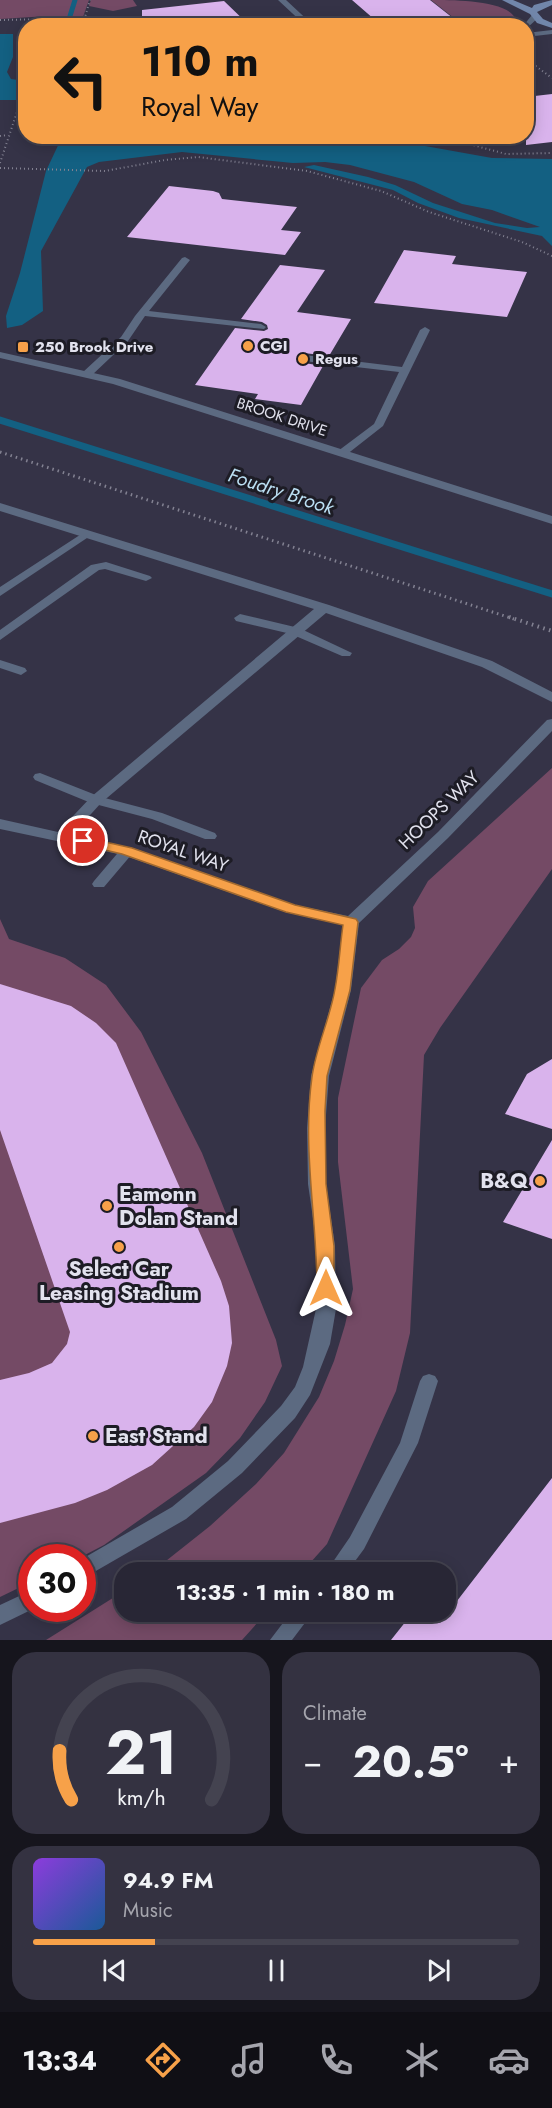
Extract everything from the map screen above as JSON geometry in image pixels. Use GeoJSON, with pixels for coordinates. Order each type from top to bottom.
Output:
{"type":"FeatureCollection","features":[{"type":"Feature","properties":{"kind":"street"},"geometry":{"type":"LineString","coordinates":[[506,0],[552,26]]}},
{"type":"Feature","properties":{"kind":"street"},"geometry":{"type":"LineString","coordinates":[[534,15],[537,7],[552,2]]}},
{"type":"Feature","properties":{"kind":"street","name":"BROOK DRIVE"},"geometry":{"type":"LineString","coordinates":[[0,355],[87,374],[233,416],[552,520]]}},
{"type":"Feature","properties":{"kind":"street"},"geometry":{"type":"LineString","coordinates":[[0,507],[324,608],[487,664],[552,698]]}},
{"type":"Feature","properties":{"kind":"street"},"geometry":{"type":"LineString","coordinates":[[62,836],[96,800],[324,608]]}},
{"type":"Feature","properties":{"kind":"street","name":"HOOPS WAY"},"geometry":{"type":"LineString","coordinates":[[351,922],[443,836],[552,723]]}},
{"type":"Feature","properties":{"kind":"street","name":"ROYAL WAY"},"geometry":{"type":"LineString","coordinates":[[0,824],[127,851],[291,909],[351,922]]}},
{"type":"Feature","properties":{"kind":"street"},"geometry":{"type":"LineString","coordinates":[[96,1562],[179,1513],[235,1467],[288,1412],[303,1390],[313,1367],[320,1344],[326,1309],[326,1246],[317,1184],[316,1128],[320,1076],[343,990],[351,922]]}},
{"type":"Feature","properties":{"kind":"street"},"geometry":{"type":"LineString","coordinates":[[0,1616],[18,1606]]}},
{"type":"Feature","properties":{"kind":"lane"},"geometry":{"type":"LineString","coordinates":[[282,0],[302,18]]}},
{"type":"Feature","properties":{"kind":"lane"},"geometry":{"type":"LineString","coordinates":[[534,34],[552,32]]}},
{"type":"Feature","properties":{"kind":"lane"},"geometry":{"type":"LineString","coordinates":[[87,374],[125,339],[138,318],[185,260]]}},
{"type":"Feature","properties":{"kind":"lane"},"geometry":{"type":"LineString","coordinates":[[144,313],[261,327]]}},
{"type":"Feature","properties":{"kind":"lane"},"geometry":{"type":"LineString","coordinates":[[342,453],[378,426],[425,330]]}},
{"type":"Feature","properties":{"kind":"lane"},"geometry":{"type":"LineString","coordinates":[[304,358],[404,370]]}},
{"type":"Feature","properties":{"kind":"lane"},"geometry":{"type":"LineString","coordinates":[[0,592],[86,534]]}},
{"type":"Feature","properties":{"kind":"lane"},"geometry":{"type":"LineString","coordinates":[[0,636],[95,567],[106,565],[146,578]]}},
{"type":"Feature","properties":{"kind":"lane"},"geometry":{"type":"LineString","coordinates":[[240,618],[295,632],[346,653]]}},
{"type":"Feature","properties":{"kind":"lane"},"geometry":{"type":"LineString","coordinates":[[0,664],[21,671]]}},
{"type":"Feature","properties":{"kind":"lane"},"geometry":{"type":"LineString","coordinates":[[40,777],[96,800],[157,816],[210,836]]}},
{"type":"Feature","properties":{"kind":"lane"},"geometry":{"type":"LineString","coordinates":[[99,884],[127,851]]}},
{"type":"Feature","properties":{"kind":"lane"},"geometry":{"type":"LineString","coordinates":[[343,1562],[357,1543],[404,1452],[429,1381]]}},
{"type":"Feature","properties":{"kind":"lane"},"geometry":{"type":"LineString","coordinates":[[280,1640],[295,1622]]}},
{"type":"Feature","properties":{"kind":"path"},"geometry":{"type":"LineString","coordinates":[[68,18],[85,17],[90,0]]}},
{"type":"Feature","properties":{"kind":"path"},"geometry":{"type":"LineString","coordinates":[[0,20],[18,20]]}},
{"type":"Feature","properties":{"kind":"path"},"geometry":{"type":"LineString","coordinates":[[534,65],[552,78]]}},
{"type":"Feature","properties":{"kind":"path"},"geometry":{"type":"LineString","coordinates":[[0,163],[18,108]]}},
{"type":"Feature","properties":{"kind":"path"},"geometry":{"type":"LineString","coordinates":[[0,136],[8,135]]}},
{"type":"Feature","properties":{"kind":"path"},"geometry":{"type":"LineString","coordinates":[[472,144],[506,154],[552,153]]}},
{"type":"Feature","properties":{"kind":"path"},"geometry":{"type":"LineString","coordinates":[[0,168],[105,171],[165,160],[198,157],[308,171],[381,191],[429,212],[522,242],[552,256]]}},
{"type":"Feature","properties":{"kind":"path"},"geometry":{"type":"LineString","coordinates":[[0,452],[552,631]]}},
{"type":"Feature","properties":{"kind":"shaded area"},"geometry":{"type":"Polygon","coordinates":[[[0,0],[89,0],[83,17],[48,16],[0,19],[0,0]]]}},
{"type":"Feature","properties":{"kind":"shaded area"},"geometry":{"type":"Polygon","coordinates":[[[91,0],[133,0],[137,6],[113,11],[89,6],[91,0]]]}},
{"type":"Feature","properties":{"kind":"shaded area"},"geometry":{"type":"Polygon","coordinates":[[[431,0],[490,4],[510,12],[515,18],[454,18],[431,0]]]}},
{"type":"Feature","properties":{"kind":"shaded area"},"geometry":{"type":"Polygon","coordinates":[[[552,768],[552,869],[440,1028],[424,1055],[410,1333],[396,1391],[327,1544],[311,1562],[165,1562],[210,1526],[256,1484],[284,1453],[319,1397],[334,1361],[353,1289],[338,1162],[338,1098],[361,988],[382,960],[399,949],[411,937],[415,928],[413,907],[428,881],[552,768]]]}},
{"type":"Feature","properties":{"kind":"shaded area","name":"Select Car Leasing Stadium"},"geometry":{"type":"Polygon","coordinates":[[[0,919],[9,939],[65,958],[106,985],[141,1032],[202,1153],[276,1340],[282,1366],[265,1402],[240,1438],[206,1473],[96,1549],[96,1544],[18,1544],[18,1588],[0,1597],[0,919]]]}},
{"type":"Feature","properties":{"kind":"shaded area"},"geometry":{"type":"Polygon","coordinates":[[[114,1597],[114,1622],[258,1622],[242,1640],[46,1640],[75,1622],[96,1622],[96,1609],[114,1597]]]}},
{"type":"Feature","properties":{"kind":"water"},"geometry":{"type":"Polygon","coordinates":[[[0,34],[13,34],[13,57],[7,72],[11,79],[18,80],[18,100],[0,100],[0,34]]]}},
{"type":"Feature","properties":{"kind":"water"},"geometry":{"type":"Polygon","coordinates":[[[59,144],[414,144],[492,158],[552,159],[552,246],[542,236],[459,218],[418,203],[393,190],[304,167],[314,165],[368,177],[395,185],[433,203],[495,223],[527,228],[540,227],[492,210],[462,204],[414,182],[350,165],[325,162],[293,163],[182,152],[99,162],[87,167],[41,251],[43,311],[22,325],[7,328],[6,316],[20,273],[46,171],[59,144]]]}},
{"type":"Feature","properties":{"kind":"building"},"geometry":{"type":"Polygon","coordinates":[[[352,0],[430,0],[453,18],[373,18],[352,0]]]}},
{"type":"Feature","properties":{"kind":"building"},"geometry":{"type":"Polygon","coordinates":[[[224,1],[242,18],[142,18],[142,10],[224,1]]]}},
{"type":"Feature","properties":{"kind":"building"},"geometry":{"type":"Polygon","coordinates":[[[552,94],[552,142],[526,145],[534,144],[534,96],[552,94]]]}},
{"type":"Feature","properties":{"kind":"building"},"geometry":{"type":"Polygon","coordinates":[[[169,186],[213,191],[219,193],[222,199],[297,207],[281,230],[301,232],[285,255],[127,237],[169,186]]]}},
{"type":"Feature","properties":{"kind":"building","name":"Regus"},"geometry":{"type":"Polygon","coordinates":[[[404,250],[456,256],[452,264],[527,272],[507,317],[374,303],[404,250]]]}},
{"type":"Feature","properties":{"kind":"building"},"geometry":{"type":"Polygon","coordinates":[[[280,265],[325,270],[297,312],[351,319],[329,356],[304,353],[297,357],[304,363],[323,366],[301,405],[255,399],[258,394],[195,385],[235,328],[264,331],[268,329],[267,325],[262,322],[241,319],[280,265]]]}},
{"type":"Feature","properties":{"kind":"building","name":"Select Car Leasing Stadium"},"geometry":{"type":"Polygon","coordinates":[[[0,984],[71,1006],[96,1023],[116,1043],[221,1281],[229,1306],[232,1343],[227,1366],[212,1402],[194,1427],[152,1465],[107,1490],[75,1503],[0,1523],[0,1380],[29,1373],[52,1363],[67,1344],[70,1332],[0,1130],[0,984]]]}},
{"type":"Feature","properties":{"kind":"building"},"geometry":{"type":"Polygon","coordinates":[[[552,1059],[552,1129],[505,1114],[527,1074],[552,1059]]]}},
{"type":"Feature","properties":{"kind":"building","name":"B&Q"},"geometry":{"type":"Polygon","coordinates":[[[552,1140],[552,1239],[503,1222],[552,1140]]]}},
{"type":"Feature","properties":{"kind":"building"},"geometry":{"type":"Polygon","coordinates":[[[552,1478],[552,1640],[391,1640],[405,1622],[456,1622],[456,1602],[552,1478]]]}},
{"type":"Feature","properties":{"kind":"waterway"},"geometry":{"type":"LineString","coordinates":[[70,16],[75,0]]}},
{"type":"Feature","properties":{"kind":"waterway","name":"Foudry Brook"},"geometry":{"type":"LineString","coordinates":[[0,420],[552,594]]}},
{"type":"Feature","properties":{"kind":"place","name":"CGI"},"geometry":{"type":"Point","coordinates":[248,346]}},
{"type":"Feature","properties":{"kind":"place","name":"250 Brook Drive"},"geometry":{"type":"Point","coordinates":[23,347]}},
{"type":"Feature","properties":{"kind":"place","name":"Regus"},"geometry":{"type":"Point","coordinates":[303,359]}},
{"type":"Feature","properties":{"kind":"place","name":"B&Q"},"geometry":{"type":"Point","coordinates":[540,1181]}},
{"type":"Feature","properties":{"kind":"place","name":"Eamonn Dolan Stand"},"geometry":{"type":"Point","coordinates":[107,1206]}},
{"type":"Feature","properties":{"kind":"place","name":"Select Car Leasing Stadium"},"geometry":{"type":"Point","coordinates":[119,1247]}},
{"type":"Feature","properties":{"kind":"place","name":"East Stand"},"geometry":{"type":"Point","coordinates":[93,1436]}},
{"type":"Feature","properties":{"kind":"route"},"geometry":{"type":"LineString","coordinates":[[83,841],[127,851],[291,909],[351,922],[343,990],[320,1076],[317,1111],[317,1184],[326,1246],[326,1288]]}}]}
